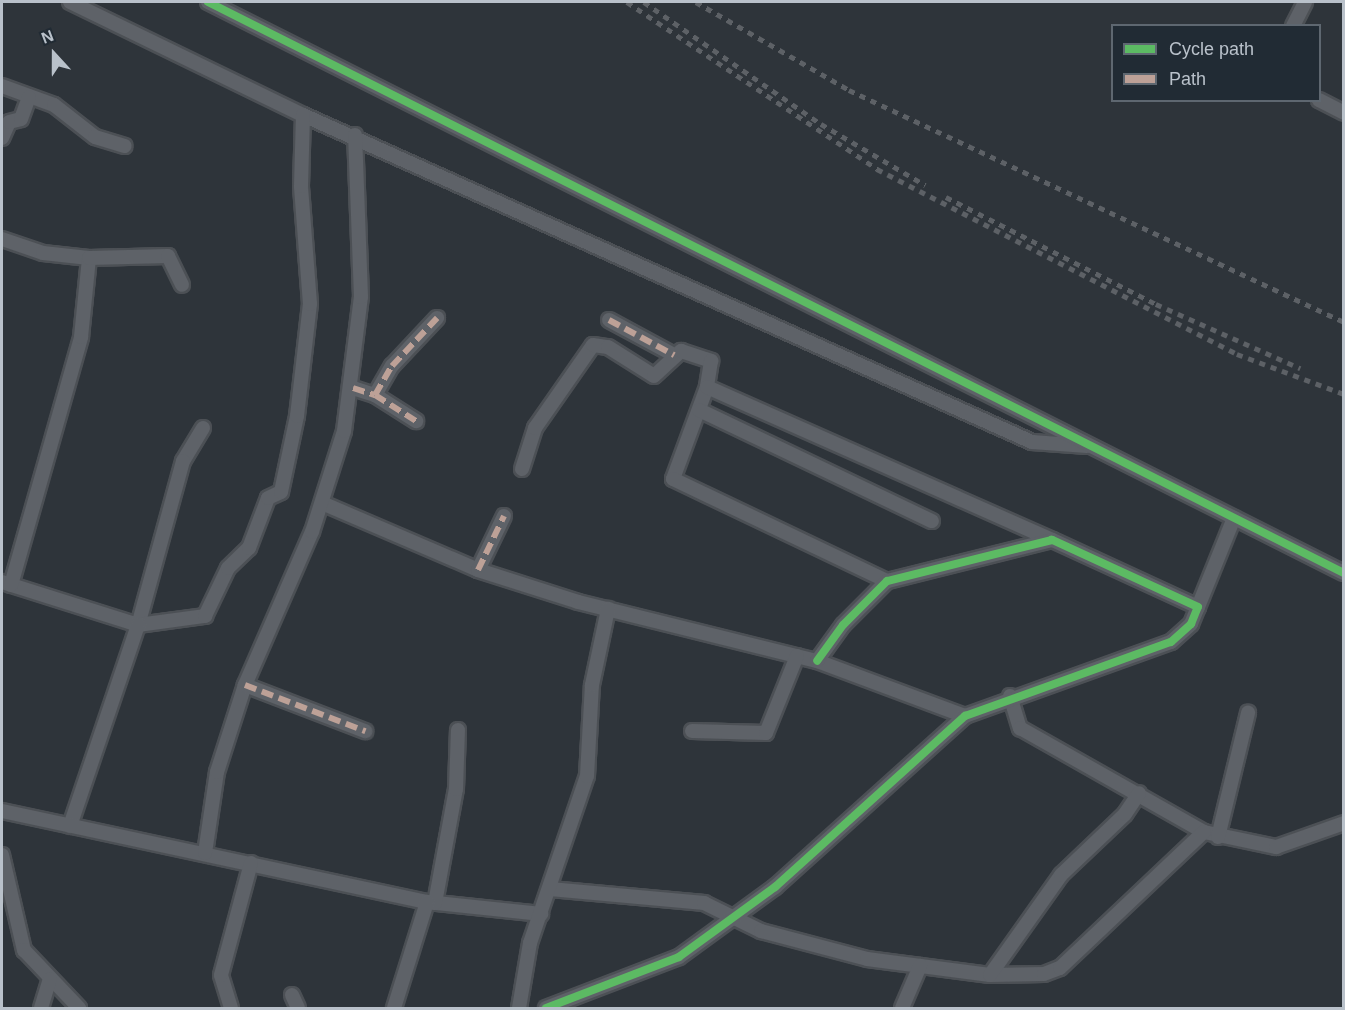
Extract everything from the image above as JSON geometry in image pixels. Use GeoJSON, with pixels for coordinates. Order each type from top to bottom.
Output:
{"type":"FeatureCollection","features":[{"type":"Feature","properties":{"kind":"street"},"geometry":{"type":"LineString","coordinates":[[69,2],[303,115],[355,135],[1032,442],[1090,446]]}},
{"type":"Feature","properties":{"kind":"street"},"geometry":{"type":"LineString","coordinates":[[208,2],[1344,573]]}},
{"type":"Feature","properties":{"kind":"street"},"geometry":{"type":"LineString","coordinates":[[1294,24],[1305,2]]}},
{"type":"Feature","properties":{"kind":"street"},"geometry":{"type":"LineString","coordinates":[[2,86],[62,110],[95,137],[125,146]]}},
{"type":"Feature","properties":{"kind":"street"},"geometry":{"type":"LineString","coordinates":[[2,138],[9,122],[21,119],[29,97]]}},
{"type":"Feature","properties":{"kind":"street"},"geometry":{"type":"LineString","coordinates":[[1321,101],[1344,113]]}},
{"type":"Feature","properties":{"kind":"street"},"geometry":{"type":"LineString","coordinates":[[89,258],[81,337],[6,583],[138,625],[205,616],[228,568],[249,548],[268,498],[281,492],[297,416],[310,304],[301,186],[303,115]]}},
{"type":"Feature","properties":{"kind":"street"},"geometry":{"type":"LineString","coordinates":[[205,853],[217,772],[245,685],[322,503],[353,388],[361,297],[355,135]]}},
{"type":"Feature","properties":{"kind":"street"},"geometry":{"type":"LineString","coordinates":[[2,239],[43,253],[89,258],[168,256],[182,285]]}},
{"type":"Feature","properties":{"kind":"street"},"geometry":{"type":"LineString","coordinates":[[375,395],[393,366],[437,318]]}},
{"type":"Feature","properties":{"kind":"street"},"geometry":{"type":"LineString","coordinates":[[609,320],[674,355]]}},
{"type":"Feature","properties":{"kind":"street"},"geometry":{"type":"LineString","coordinates":[[522,469],[535,428],[592,345],[608,346],[654,376],[674,355],[682,352],[711,361],[707,387],[699,410],[672,473],[678,484],[887,581]]}},
{"type":"Feature","properties":{"kind":"street"},"geometry":{"type":"LineString","coordinates":[[707,387],[1198,606]]}},
{"type":"Feature","properties":{"kind":"street"},"geometry":{"type":"LineString","coordinates":[[353,388],[375,395],[416,421]]}},
{"type":"Feature","properties":{"kind":"street"},"geometry":{"type":"LineString","coordinates":[[699,410],[932,521]]}},
{"type":"Feature","properties":{"kind":"street"},"geometry":{"type":"LineString","coordinates":[[70,826],[138,625],[183,461],[203,428]]}},
{"type":"Feature","properties":{"kind":"street"},"geometry":{"type":"LineString","coordinates":[[322,503],[478,570],[608,609],[817,661],[965,716]]}},
{"type":"Feature","properties":{"kind":"street"},"geometry":{"type":"LineString","coordinates":[[478,570],[504,516]]}},
{"type":"Feature","properties":{"kind":"street"},"geometry":{"type":"LineString","coordinates":[[546,1008],[679,957],[775,887],[965,716],[1010,696],[1171,642],[1191,624],[1234,518]]}},
{"type":"Feature","properties":{"kind":"street"},"geometry":{"type":"LineString","coordinates":[[817,661],[843,625],[887,581],[1052,540]]}},
{"type":"Feature","properties":{"kind":"street"},"geometry":{"type":"LineString","coordinates":[[520,1008],[523,969],[587,776],[592,686],[608,609]]}},
{"type":"Feature","properties":{"kind":"street"},"geometry":{"type":"LineString","coordinates":[[692,731],[766,733],[797,656]]}},
{"type":"Feature","properties":{"kind":"street"},"geometry":{"type":"LineString","coordinates":[[245,685],[365,731]]}},
{"type":"Feature","properties":{"kind":"street"},"geometry":{"type":"LineString","coordinates":[[1010,696],[1020,728],[1139,793],[1204,832],[1218,837],[1276,847],[1344,823]]}},
{"type":"Feature","properties":{"kind":"street"},"geometry":{"type":"LineString","coordinates":[[1218,837],[1248,713]]}},
{"type":"Feature","properties":{"kind":"street"},"geometry":{"type":"LineString","coordinates":[[393,1008],[431,903],[456,789],[458,730]]}},
{"type":"Feature","properties":{"kind":"street"},"geometry":{"type":"LineString","coordinates":[[990,975],[1061,875],[1125,814],[1139,793]]}},
{"type":"Feature","properties":{"kind":"street"},"geometry":{"type":"LineString","coordinates":[[2,811],[431,903],[542,914]]}},
{"type":"Feature","properties":{"kind":"street"},"geometry":{"type":"LineString","coordinates":[[549,889],[704,903],[815,948],[990,975],[1060,968],[1204,832]]}},
{"type":"Feature","properties":{"kind":"street"},"geometry":{"type":"LineString","coordinates":[[2,855],[20,942],[50,979],[79,1008]]}},
{"type":"Feature","properties":{"kind":"street"},"geometry":{"type":"LineString","coordinates":[[231,1008],[221,975],[251,863]]}},
{"type":"Feature","properties":{"kind":"street"},"geometry":{"type":"LineString","coordinates":[[902,1008],[920,966]]}},
{"type":"Feature","properties":{"kind":"street"},"geometry":{"type":"LineString","coordinates":[[41,1008],[50,979]]}},
{"type":"Feature","properties":{"kind":"street"},"geometry":{"type":"LineString","coordinates":[[292,995],[298,1008]]}},
{"type":"Feature","properties":{"kind":"railway"},"geometry":{"type":"LineString","coordinates":[[627,2],[877,169],[1237,354],[1344,394]]}},
{"type":"Feature","properties":{"kind":"railway"},"geometry":{"type":"LineString","coordinates":[[644,2],[821,124],[925,185]]}},
{"type":"Feature","properties":{"kind":"railway"},"geometry":{"type":"LineString","coordinates":[[696,2],[849,90],[1344,322]]}},
{"type":"Feature","properties":{"kind":"railway"},"geometry":{"type":"LineString","coordinates":[[946,197],[1156,304],[1300,368]]}},
{"type":"Feature","properties":{"kind":"marked path"},"geometry":{"type":"LineString","coordinates":[[353,388],[375,395],[392,366],[437,318]]}},
{"type":"Feature","properties":{"kind":"marked path"},"geometry":{"type":"LineString","coordinates":[[609,320],[674,355]]}},
{"type":"Feature","properties":{"kind":"marked path"},"geometry":{"type":"LineString","coordinates":[[375,395],[416,421]]}},
{"type":"Feature","properties":{"kind":"marked path"},"geometry":{"type":"LineString","coordinates":[[478,570],[504,516]]}},
{"type":"Feature","properties":{"kind":"marked path"},"geometry":{"type":"LineString","coordinates":[[245,685],[365,731]]}},
{"type":"Feature","properties":{"kind":"cycle path"},"geometry":{"type":"LineString","coordinates":[[208,2],[1344,573]]}},
{"type":"Feature","properties":{"kind":"cycle path"},"geometry":{"type":"LineString","coordinates":[[546,1008],[679,957],[775,887],[965,716],[1171,642],[1191,624],[1198,607],[1052,540],[887,581],[843,625],[817,661]]}}]}
